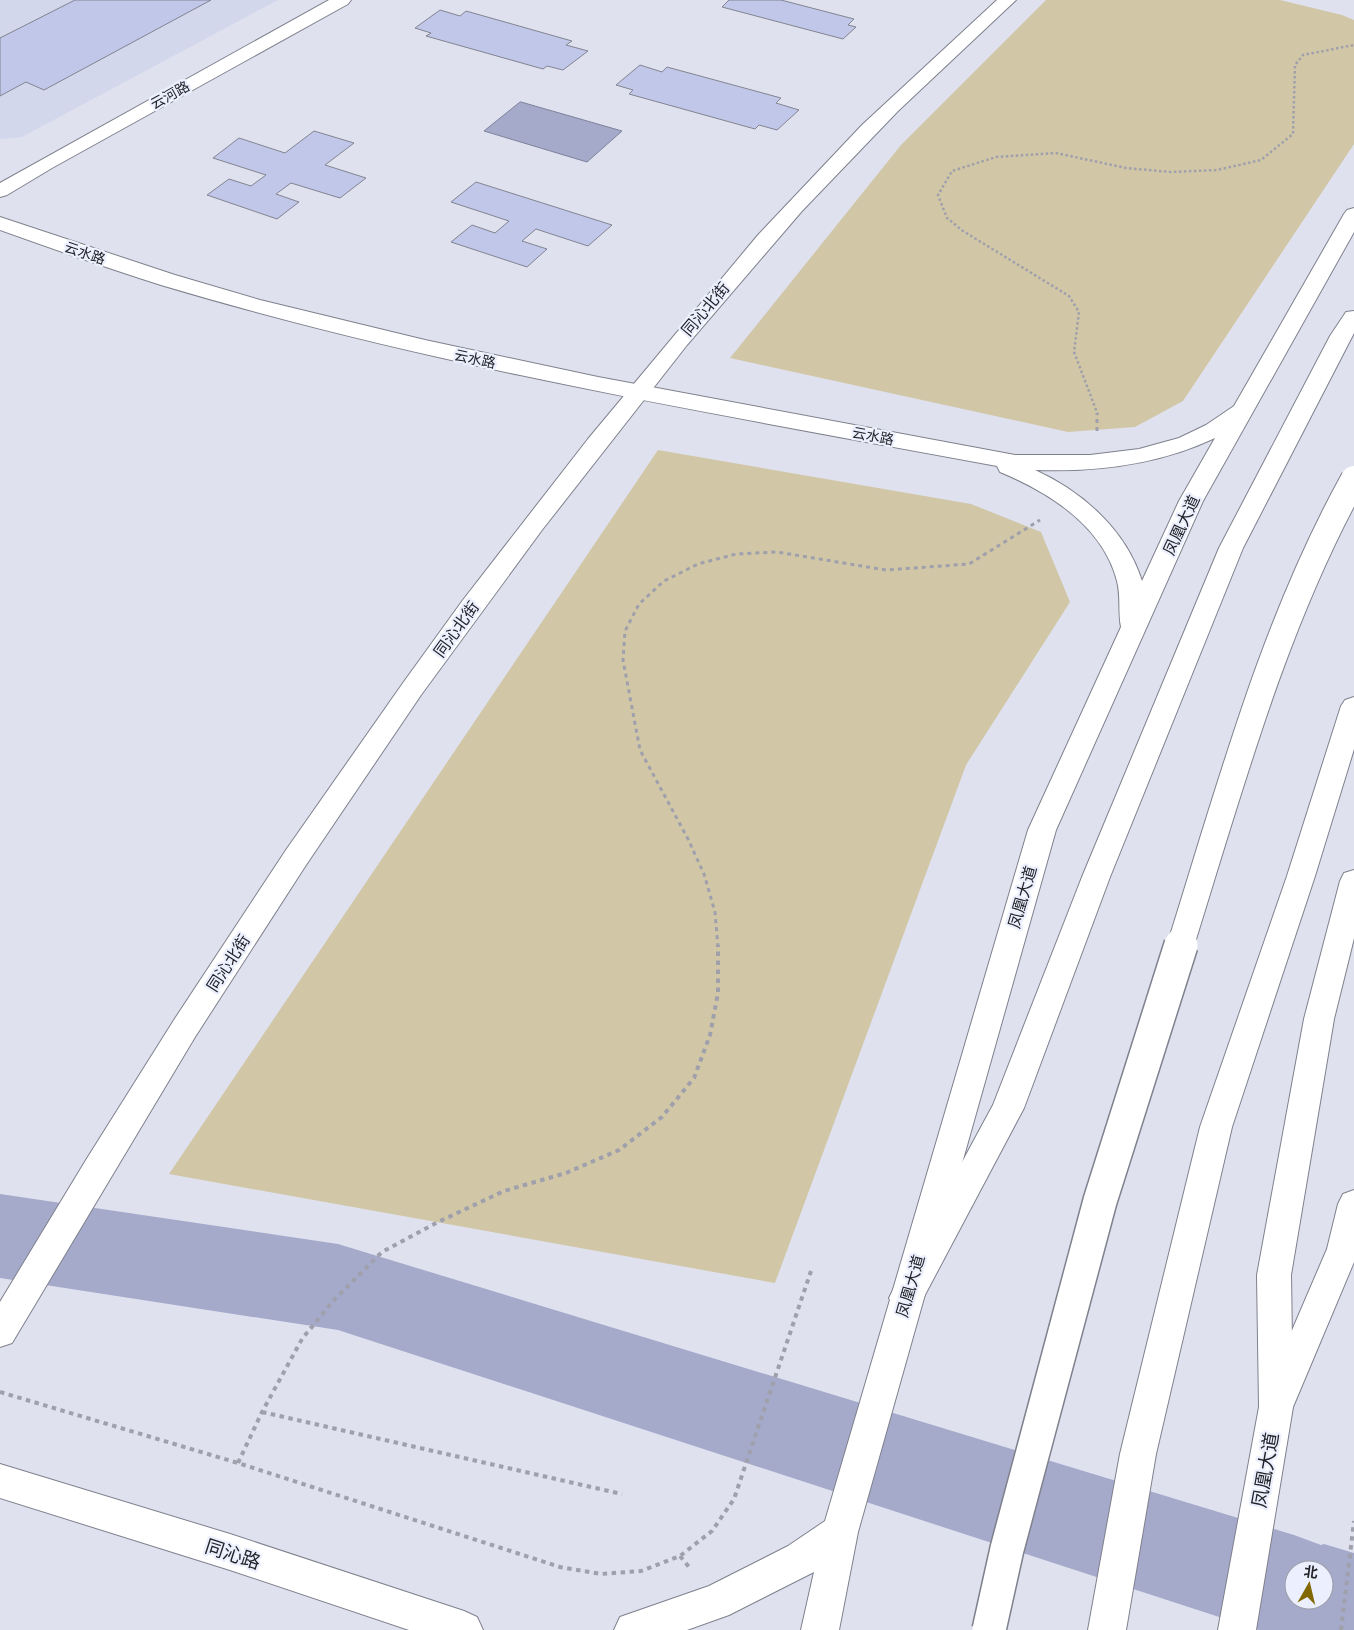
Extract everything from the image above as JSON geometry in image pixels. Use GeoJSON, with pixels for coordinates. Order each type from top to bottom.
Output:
{"type":"FeatureCollection","features":[{"type":"Feature","properties":{"kind":"main road","name":"云河路"},"geometry":{"type":"LineString","coordinates":[[0,191],[45,164],[342,0]]}},
{"type":"Feature","properties":{"kind":"main road","name":"同沁北街"},"geometry":{"type":"LineString","coordinates":[[0,1332],[132,1114],[252,925],[372,748],[471,608],[551,502],[702,313],[826,172],[886,111],[1007,0]]}},
{"type":"Feature","properties":{"kind":"main road","name":"凤凰大道"},"geometry":{"type":"LineString","coordinates":[[820,1630],[840,1532],[1042,830],[1191,501],[1354,214]]}},
{"type":"Feature","properties":{"kind":"main road","name":"云水路"},"geometry":{"type":"LineString","coordinates":[[0,223],[121,265],[211,293],[297,317],[426,348],[638,391],[961,452]]}},
{"type":"Feature","properties":{"kind":"main road"},"geometry":{"type":"LineString","coordinates":[[906,1298],[1008,1108],[1096,877],[1231,548],[1341,336],[1354,317]]}},
{"type":"Feature","properties":{"kind":"main road"},"geometry":{"type":"LineString","coordinates":[[961,452],[1015,462],[1069,464],[1121,460],[1169,449],[1210,432],[1242,410]]}},
{"type":"Feature","properties":{"kind":"main road"},"geometry":{"type":"LineString","coordinates":[[961,452],[1013,469],[1045,484],[1078,507],[1106,535],[1124,565],[1133,597],[1132,630]]}},
{"type":"Feature","properties":{"kind":"main road"},"geometry":{"type":"LineString","coordinates":[[989,1630],[1010,1539],[1100,1201],[1223,811],[1270,665],[1327,528],[1354,479]]}},
{"type":"Feature","properties":{"kind":"main road"},"geometry":{"type":"LineString","coordinates":[[1108,1630],[1138,1454],[1216,1127],[1301,876],[1354,706]]}},
{"type":"Feature","properties":{"kind":"main road"},"geometry":{"type":"LineString","coordinates":[[1276,1406],[1274,1275],[1319,1019],[1354,882]]}},
{"type":"Feature","properties":{"kind":"main road","name":"凤凰大道"},"geometry":{"type":"LineString","coordinates":[[1237,1630],[1276,1406],[1343,1249],[1354,1204]]}},
{"type":"Feature","properties":{"kind":"main road","name":"同沁路"},"geometry":{"type":"LineString","coordinates":[[0,1481],[230,1552],[464,1630]]}},
{"type":"Feature","properties":{"kind":"main road"},"geometry":{"type":"LineString","coordinates":[[633,1630],[716,1602],[801,1558],[840,1532]]}},
{"type":"Feature","properties":{"kind":"path"},"geometry":{"type":"LineString","coordinates":[[1097,462],[1098,415],[1074,352],[1079,312],[1070,296],[963,231],[947,218],[938,195],[949,175],[952,171],[996,157],[1026,154],[1056,153],[1126,168],[1171,172],[1217,170],[1261,160],[1293,134],[1295,64],[1303,55],[1354,46]]}},
{"type":"Feature","properties":{"kind":"path"},"geometry":{"type":"LineString","coordinates":[[238,1463],[262,1412],[302,1339],[333,1301],[382,1252],[438,1222],[504,1191],[566,1173],[619,1150],[662,1117],[694,1078],[710,1035],[718,992],[719,952],[715,912],[704,874],[688,839],[640,750],[623,660],[626,631],[639,604],[664,581],[698,564],[736,554],[777,552],[886,570],[969,564],[1070,502]]}},
{"type":"Feature","properties":{"kind":"path"},"geometry":{"type":"LineString","coordinates":[[0,1392],[238,1463],[560,1566],[601,1574],[641,1571],[680,1556],[712,1531],[734,1499],[811,1271]]}},
{"type":"Feature","properties":{"kind":"path"},"geometry":{"type":"LineString","coordinates":[[262,1412],[622,1494]]}},
{"type":"Feature","properties":{"kind":"path"},"geometry":{"type":"LineString","coordinates":[[1341,1630],[1354,1521]]}},
{"type":"Feature","properties":{"kind":"shaded area"},"geometry":{"type":"Polygon","coordinates":[[[0,0],[278,0],[22,137],[0,139],[0,0]]]}},
{"type":"Feature","properties":{"kind":"shaded area"},"geometry":{"type":"Polygon","coordinates":[[[1046,0],[1280,0],[1342,15],[1354,20],[1354,144],[1183,401],[1135,427],[1068,432],[730,358],[901,145],[1046,0]]]}},
{"type":"Feature","properties":{"kind":"shaded area"},"geometry":{"type":"Polygon","coordinates":[[[520,102],[622,131],[587,162],[484,131],[520,102]]]}},
{"type":"Feature","properties":{"kind":"shaded area"},"geometry":{"type":"Polygon","coordinates":[[[658,450],[971,504],[1041,532],[1070,602],[966,765],[775,1283],[169,1174],[658,450]]]}},
{"type":"Feature","properties":{"kind":"building"},"geometry":{"type":"Polygon","coordinates":[[[75,0],[211,0],[44,90],[26,82],[0,96],[0,38],[75,0]]]}},
{"type":"Feature","properties":{"kind":"building"},"geometry":{"type":"Polygon","coordinates":[[[729,0],[781,0],[854,19],[848,25],[856,27],[843,39],[722,7],[729,0]]]}},
{"type":"Feature","properties":{"kind":"building"},"geometry":{"type":"Polygon","coordinates":[[[440,10],[460,16],[466,11],[572,41],[566,45],[588,51],[563,70],[547,66],[543,69],[426,36],[431,33],[415,28],[440,10]]]}},
{"type":"Feature","properties":{"kind":"building"},"geometry":{"type":"Polygon","coordinates":[[[640,65],[662,72],[667,67],[781,98],[776,103],[799,110],[777,130],[759,125],[755,129],[629,94],[633,90],[616,85],[640,65]]]}},
{"type":"Feature","properties":{"kind":"building"},"geometry":{"type":"Polygon","coordinates":[[[314,131],[354,143],[325,165],[366,178],[340,198],[291,183],[276,194],[299,202],[277,219],[207,195],[229,179],[251,186],[266,175],[213,158],[239,138],[285,153],[314,131]]]}},
{"type":"Feature","properties":{"kind":"building"},"geometry":{"type":"Polygon","coordinates":[[[476,182],[612,225],[588,246],[536,229],[522,241],[547,249],[527,267],[451,242],[472,225],[495,233],[509,221],[451,202],[476,182]]]}},
{"type":"Feature","properties":{"kind":"waterway"},"geometry":{"type":"LineString","coordinates":[[0,1236],[338,1287],[1284,1585]]}},
{"type":"Feature","properties":{"kind":"waterway"},"geometry":{"type":"LineString","coordinates":[[1334,1601],[1354,1607]]}}]}
